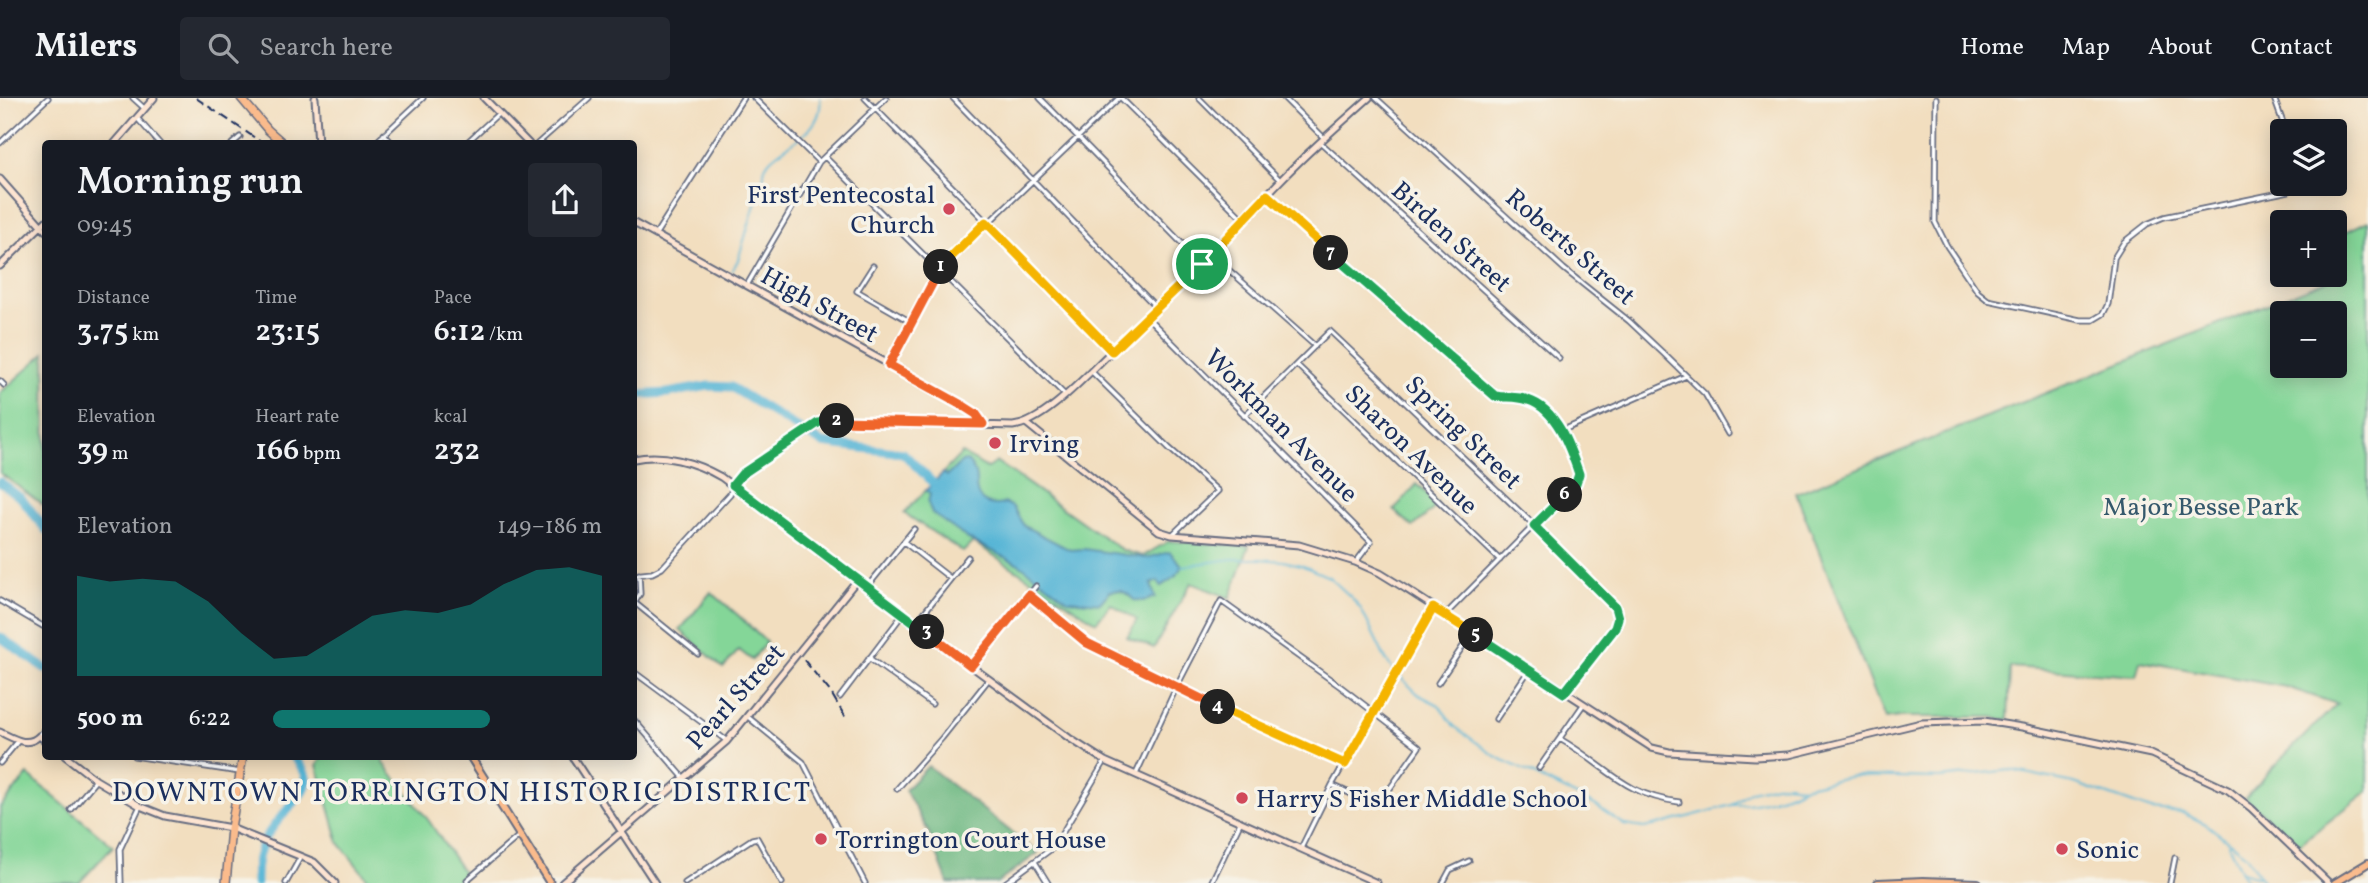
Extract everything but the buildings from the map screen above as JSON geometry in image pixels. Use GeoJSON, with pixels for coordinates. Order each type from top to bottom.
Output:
{"type":"FeatureCollection","features":[{"type":"Feature","properties":{"kind":"highway"},"geometry":{"type":"LineString","coordinates":[[241,98],[268,131],[279,140]]}},
{"type":"Feature","properties":{"kind":"highway"},"geometry":{"type":"LineString","coordinates":[[226,883],[231,828],[242,760]]}},
{"type":"Feature","properties":{"kind":"main road"},"geometry":{"type":"LineString","coordinates":[[473,760],[550,883]]}},
{"type":"Feature","properties":{"kind":"main road"},"geometry":{"type":"LineString","coordinates":[[2335,883],[2368,863]]}},
{"type":"Feature","properties":{"kind":"main road"},"geometry":{"type":"LineString","coordinates":[[1878,883],[1978,883]]}},
{"type":"Feature","properties":{"kind":"street"},"geometry":{"type":"LineString","coordinates":[[0,143],[48,98]]}},
{"type":"Feature","properties":{"kind":"street"},"geometry":{"type":"LineString","coordinates":[[132,98],[145,108]]}},
{"type":"Feature","properties":{"kind":"street"},"geometry":{"type":"LineString","coordinates":[[117,140],[154,98]]}},
{"type":"Feature","properties":{"kind":"street"},"geometry":{"type":"LineString","coordinates":[[315,98],[318,140]]}},
{"type":"Feature","properties":{"kind":"street"},"geometry":{"type":"LineString","coordinates":[[378,140],[423,98]]}},
{"type":"Feature","properties":{"kind":"street"},"geometry":{"type":"LineString","coordinates":[[484,98],[525,140]]}},
{"type":"Feature","properties":{"kind":"street"},"geometry":{"type":"LineString","coordinates":[[542,140],[589,98]]}},
{"type":"Feature","properties":{"kind":"street"},"geometry":{"type":"LineString","coordinates":[[655,235],[743,98]]}},
{"type":"Feature","properties":{"kind":"street"},"geometry":{"type":"LineString","coordinates":[[754,98],[819,162]]}},
{"type":"Feature","properties":{"kind":"street"},"geometry":{"type":"LineString","coordinates":[[865,98],[1112,351]]}},
{"type":"Feature","properties":{"kind":"street"},"geometry":{"type":"LineString","coordinates":[[747,285],[819,162],[886,98]]}},
{"type":"Feature","properties":{"kind":"street"},"geometry":{"type":"LineString","coordinates":[[953,98],[1157,309]]}},
{"type":"Feature","properties":{"kind":"street"},"geometry":{"type":"LineString","coordinates":[[1040,98],[1202,264]]}},
{"type":"Feature","properties":{"kind":"street"},"geometry":{"type":"LineString","coordinates":[[889,365],[939,270],[986,222],[1120,98],[1244,220]]}},
{"type":"Feature","properties":{"kind":"street"},"geometry":{"type":"LineString","coordinates":[[1199,98],[1280,180]]}},
{"type":"Feature","properties":{"kind":"street","name":"Birden Street"},"geometry":{"type":"LineString","coordinates":[[1283,98],[1322,140],[1559,358]]}},
{"type":"Feature","properties":{"kind":"street","name":"Roberts Street"},"geometry":{"type":"LineString","coordinates":[[1376,98],[1564,269],[1629,321],[1705,394],[1728,434]]}},
{"type":"Feature","properties":{"kind":"street"},"geometry":{"type":"LineString","coordinates":[[1936,98],[1935,222],[1947,246],[1978,292],[1988,300],[2080,320],[2093,320],[2103,314],[2108,304],[2114,258],[2124,242],[2147,224],[2270,195]]}},
{"type":"Feature","properties":{"kind":"street"},"geometry":{"type":"LineString","coordinates":[[2274,98],[2282,119]]}},
{"type":"Feature","properties":{"kind":"street"},"geometry":{"type":"LineString","coordinates":[[637,599],[640,594],[639,574],[653,573],[662,568],[730,494],[742,474],[818,423],[825,421],[1013,426],[1026,424],[1040,415],[1148,318],[1212,255],[1280,180],[1366,99]]}},
{"type":"Feature","properties":{"kind":"street"},"geometry":{"type":"LineString","coordinates":[[469,140],[499,113]]}},
{"type":"Feature","properties":{"kind":"street"},"geometry":{"type":"LineString","coordinates":[[136,118],[156,140]]}},
{"type":"Feature","properties":{"kind":"street"},"geometry":{"type":"LineString","coordinates":[[384,134],[389,140]]}},
{"type":"Feature","properties":{"kind":"street"},"geometry":{"type":"LineString","coordinates":[[237,140],[240,137]]}},
{"type":"Feature","properties":{"kind":"street"},"geometry":{"type":"LineString","coordinates":[[825,157],[1065,395]]}},
{"type":"Feature","properties":{"kind":"street"},"geometry":{"type":"LineString","coordinates":[[0,179],[42,224]]}},
{"type":"Feature","properties":{"kind":"street"},"geometry":{"type":"LineString","coordinates":[[1267,195],[1373,292],[1495,396],[1515,397],[1539,404],[1561,431],[1579,474],[1576,483],[1444,615]]}},
{"type":"Feature","properties":{"kind":"street","name":"High Street"},"geometry":{"type":"LineString","coordinates":[[637,225],[965,407],[976,414],[983,424]]}},
{"type":"Feature","properties":{"kind":"street"},"geometry":{"type":"LineString","coordinates":[[0,266],[42,228]]}},
{"type":"Feature","properties":{"kind":"street"},"geometry":{"type":"LineString","coordinates":[[1212,255],[1315,347],[1244,416]]}},
{"type":"Feature","properties":{"kind":"street"},"geometry":{"type":"LineString","coordinates":[[873,265],[857,291],[911,323]]}},
{"type":"Feature","properties":{"kind":"street","name":"Workman Avenue"},"geometry":{"type":"LineString","coordinates":[[1148,318],[1371,542],[1355,562]]}},
{"type":"Feature","properties":{"kind":"street","name":"Spring Street"},"geometry":{"type":"LineString","coordinates":[[1315,347],[1330,331],[1615,607],[1618,618],[1615,628],[1564,693]]}},
{"type":"Feature","properties":{"kind":"street","name":"Sharon Avenue"},"geometry":{"type":"LineString","coordinates":[[1297,365],[1501,560]]}},
{"type":"Feature","properties":{"kind":"street"},"geometry":{"type":"LineString","coordinates":[[1091,371],[1169,448],[1218,491],[1172,535]]}},
{"type":"Feature","properties":{"kind":"street"},"geometry":{"type":"LineString","coordinates":[[1561,431],[1686,376]]}},
{"type":"Feature","properties":{"kind":"street"},"geometry":{"type":"LineString","coordinates":[[1026,424],[1159,531],[1172,535],[1299,545],[1355,562],[1380,573],[1652,748],[1669,752],[1755,757],[1789,755],[1921,723],[1984,721],[2124,748],[2151,754],[2228,790],[2251,808],[2329,883]]}},
{"type":"Feature","properties":{"kind":"street"},"geometry":{"type":"LineString","coordinates":[[637,459],[655,457],[678,460],[713,472],[989,680],[1105,761],[1377,883]]}},
{"type":"Feature","properties":{"kind":"street"},"geometry":{"type":"LineString","coordinates":[[867,587],[914,529]]}},
{"type":"Feature","properties":{"kind":"street"},"geometry":{"type":"LineString","coordinates":[[904,542],[950,578]]}},
{"type":"Feature","properties":{"kind":"street"},"geometry":{"type":"LineString","coordinates":[[915,624],[968,557]]}},
{"type":"Feature","properties":{"kind":"street","name":"Pearl Street"},"geometry":{"type":"LineString","coordinates":[[564,883],[727,741],[857,580]]}},
{"type":"Feature","properties":{"kind":"street"},"geometry":{"type":"LineString","coordinates":[[971,666],[1036,586]]}},
{"type":"Feature","properties":{"kind":"street"},"geometry":{"type":"LineString","coordinates":[[1029,595],[1087,643],[1176,688],[1345,764]]}},
{"type":"Feature","properties":{"kind":"street"},"geometry":{"type":"LineString","coordinates":[[0,601],[42,626]]}},
{"type":"Feature","properties":{"kind":"street"},"geometry":{"type":"LineString","coordinates":[[1135,776],[1221,601],[1419,747],[1384,797],[1373,804],[1332,785]]}},
{"type":"Feature","properties":{"kind":"street"},"geometry":{"type":"LineString","coordinates":[[637,606],[698,654]]}},
{"type":"Feature","properties":{"kind":"street"},"geometry":{"type":"LineString","coordinates":[[1300,850],[1332,785],[1433,608]]}},
{"type":"Feature","properties":{"kind":"street"},"geometry":{"type":"LineString","coordinates":[[839,697],[903,614]]}},
{"type":"Feature","properties":{"kind":"street"},"geometry":{"type":"LineString","coordinates":[[1438,683],[1472,633]]}},
{"type":"Feature","properties":{"kind":"street"},"geometry":{"type":"LineString","coordinates":[[869,658],[932,704]]}},
{"type":"Feature","properties":{"kind":"street"},"geometry":{"type":"LineString","coordinates":[[1496,719],[1530,670]]}},
{"type":"Feature","properties":{"kind":"street"},"geometry":{"type":"LineString","coordinates":[[637,674],[727,741]]}},
{"type":"Feature","properties":{"kind":"street"},"geometry":{"type":"LineString","coordinates":[[897,789],[989,680]]}},
{"type":"Feature","properties":{"kind":"street"},"geometry":{"type":"LineString","coordinates":[[1539,768],[1583,705]]}},
{"type":"Feature","properties":{"kind":"street"},"geometry":{"type":"LineString","coordinates":[[748,717],[803,762],[865,883]]}},
{"type":"Feature","properties":{"kind":"street"},"geometry":{"type":"LineString","coordinates":[[637,723],[684,778]]}},
{"type":"Feature","properties":{"kind":"street"},"geometry":{"type":"LineString","coordinates":[[0,732],[28,743],[42,733]]}},
{"type":"Feature","properties":{"kind":"street"},"geometry":{"type":"LineString","coordinates":[[1560,739],[1590,758],[1613,778],[1640,793],[1658,800],[1679,802]]}},
{"type":"Feature","properties":{"kind":"street"},"geometry":{"type":"LineString","coordinates":[[0,763],[19,740]]}},
{"type":"Feature","properties":{"kind":"street"},"geometry":{"type":"LineString","coordinates":[[70,760],[96,780],[140,806],[177,819],[231,828],[314,862],[335,883]]}},
{"type":"Feature","properties":{"kind":"street"},"geometry":{"type":"LineString","coordinates":[[160,760],[240,772]]}},
{"type":"Feature","properties":{"kind":"street"},"geometry":{"type":"LineString","coordinates":[[575,760],[655,883]]}},
{"type":"Feature","properties":{"kind":"street"},"geometry":{"type":"LineString","coordinates":[[1005,883],[1054,847],[1105,761]]}},
{"type":"Feature","properties":{"kind":"street"},"geometry":{"type":"LineString","coordinates":[[71,810],[96,780]]}},
{"type":"Feature","properties":{"kind":"street"},"geometry":{"type":"LineString","coordinates":[[121,883],[120,849],[140,806]]}},
{"type":"Feature","properties":{"kind":"street"},"geometry":{"type":"LineString","coordinates":[[1210,883],[1240,823]]}},
{"type":"Feature","properties":{"kind":"street"},"geometry":{"type":"LineString","coordinates":[[468,881],[520,835]]}},
{"type":"Feature","properties":{"kind":"street"},"geometry":{"type":"LineString","coordinates":[[685,883],[757,838],[782,883]]}},
{"type":"Feature","properties":{"kind":"street"},"geometry":{"type":"LineString","coordinates":[[286,883],[301,856]]}},
{"type":"Feature","properties":{"kind":"street"},"geometry":{"type":"LineString","coordinates":[[2170,883],[2175,858]]}},
{"type":"Feature","properties":{"kind":"street"},"geometry":{"type":"LineString","coordinates":[[1443,883],[1450,870],[1469,861]]}},
{"type":"Feature","properties":{"kind":"street"},"geometry":{"type":"LineString","coordinates":[[1035,862],[1048,883]]}},
{"type":"Feature","properties":{"kind":"green space","name":"Major Besse Park"},"geometry":{"type":"Polygon","coordinates":[[[2368,221],[2368,791],[2298,845],[2245,798],[2337,704],[2286,687],[2140,661],[2136,676],[2010,667],[2008,720],[1992,717],[1885,719],[1796,493],[2270,303],[2270,378],[2347,378],[2347,301],[2276,301],[2311,287],[2347,287],[2347,231],[2368,221]]]}},
{"type":"Feature","properties":{"kind":"green space"},"geometry":{"type":"Polygon","coordinates":[[[42,356],[42,504],[0,473],[0,393],[42,356]]]}},
{"type":"Feature","properties":{"kind":"green space"},"geometry":{"type":"Polygon","coordinates":[[[962,453],[987,468],[997,462],[1122,550],[1143,556],[1169,541],[1249,546],[1230,598],[1191,583],[1154,648],[1127,637],[1137,620],[1111,604],[1096,622],[973,542],[963,552],[904,513],[962,453]]]}},
{"type":"Feature","properties":{"kind":"green space"},"geometry":{"type":"Polygon","coordinates":[[[1417,484],[1438,505],[1413,527],[1394,510],[1417,484]]]}},
{"type":"Feature","properties":{"kind":"green space"},"geometry":{"type":"Polygon","coordinates":[[[711,592],[766,642],[752,660],[739,650],[723,668],[680,630],[711,592]]]}},
{"type":"Feature","properties":{"kind":"green space"},"geometry":{"type":"Polygon","coordinates":[[[320,760],[384,760],[383,762],[429,821],[465,875],[454,883],[371,883],[339,843],[317,765],[320,760]]]}},
{"type":"Feature","properties":{"kind":"green space"},"geometry":{"type":"Polygon","coordinates":[[[928,766],[1038,853],[997,883],[948,883],[929,833],[905,790],[928,766]]]}},
{"type":"Feature","properties":{"kind":"green space"},"geometry":{"type":"Polygon","coordinates":[[[28,775],[113,846],[79,883],[0,883],[0,807],[28,775]]]}},
{"type":"Feature","properties":{"kind":"water"},"geometry":{"type":"Polygon","coordinates":[[[967,461],[974,470],[978,495],[983,501],[994,505],[1005,503],[1013,507],[1024,526],[1070,550],[1084,549],[1146,558],[1170,552],[1183,566],[1175,577],[1161,586],[1158,581],[1151,584],[1155,597],[1143,601],[1134,600],[1117,590],[1110,591],[1100,603],[1068,600],[1019,564],[968,539],[932,513],[928,503],[930,494],[926,490],[943,473],[947,476],[961,462],[967,461]]]}},
{"type":"Feature","properties":{"kind":"waterway"},"geometry":{"type":"LineString","coordinates":[[732,271],[738,260],[766,166],[813,124],[819,113],[820,98]]}},
{"type":"Feature","properties":{"kind":"waterway"},"geometry":{"type":"LineString","coordinates":[[637,395],[709,386],[731,387],[822,443],[903,453],[933,483]]}},
{"type":"Feature","properties":{"kind":"waterway"},"geometry":{"type":"LineString","coordinates":[[0,482],[22,499],[42,525]]}},
{"type":"Feature","properties":{"kind":"waterway"},"geometry":{"type":"LineString","coordinates":[[1183,566],[1232,559],[1260,559],[1301,565],[1329,577],[1361,609],[1394,671],[1419,695],[1439,705],[1454,726],[1495,756],[1595,805],[1624,825],[1644,828],[1658,825],[1732,805],[1751,791],[1775,785],[1790,784],[1802,787],[1853,776],[1940,778],[2011,770],[2074,783],[2151,810],[2183,813],[2206,824],[2246,855],[2264,883]]}},
{"type":"Feature","properties":{"kind":"waterway"},"geometry":{"type":"LineString","coordinates":[[0,637],[42,666]]}},
{"type":"Feature","properties":{"kind":"waterway"},"geometry":{"type":"LineString","coordinates":[[256,883],[258,858],[265,838],[301,794],[307,781],[296,760]]}},
{"type":"Feature","properties":{"kind":"waterway"},"geometry":{"type":"LineString","coordinates":[[1732,805],[1768,801],[1801,788]]}},
{"type":"Feature","properties":{"kind":"waterway"},"geometry":{"type":"LineString","coordinates":[[2228,844],[2241,872],[2260,877]]}},
{"type":"Feature","properties":{"kind":"waterway"},"geometry":{"type":"LineString","coordinates":[[2241,873],[2249,883]]}},
{"type":"Feature","properties":{"kind":"railway"},"geometry":{"type":"LineString","coordinates":[[196,98],[258,140]]}},
{"type":"Feature","properties":{"kind":"railway"},"geometry":{"type":"LineString","coordinates":[[804,660],[831,693],[847,720]]}},
{"type":"Feature","properties":{"kind":"place","name":"First Pentecostal Church"},"geometry":{"type":"Point","coordinates":[949,209]}},
{"type":"Feature","properties":{"kind":"place","name":"Irving"},"geometry":{"type":"Point","coordinates":[995,443]}},
{"type":"Feature","properties":{"kind":"place","name":"Harry S Fisher Middle School"},"geometry":{"type":"Point","coordinates":[1242,798]}},
{"type":"Feature","properties":{"kind":"place","name":"Torrington Court House"},"geometry":{"type":"Point","coordinates":[821,839]}},
{"type":"Feature","properties":{"kind":"place","name":"Sonic"},"geometry":{"type":"Point","coordinates":[2062,849]}},
{"type":"Feature","properties":{"kind":"district","name":"DOWNTOWN TORRINGTON HISTORIC DISTRICT"},"geometry":{"type":"Point","coordinates":[462,791]}},
{"type":"Feature","properties":{"kind":"route"},"geometry":{"type":"LineString","coordinates":[[1267,195],[1373,292],[1495,396],[1528,400],[1539,404],[1548,414],[1561,431],[1579,474],[1576,483],[1534,526],[1615,607],[1618,618],[1615,628],[1564,693],[1433,608],[1345,764],[1176,688],[1087,643],[1029,595],[971,666],[733,485],[742,474],[825,421],[983,424],[976,414],[965,407],[889,365],[939,270],[986,222],[1112,351],[1202,264],[1267,195]]}}]}
